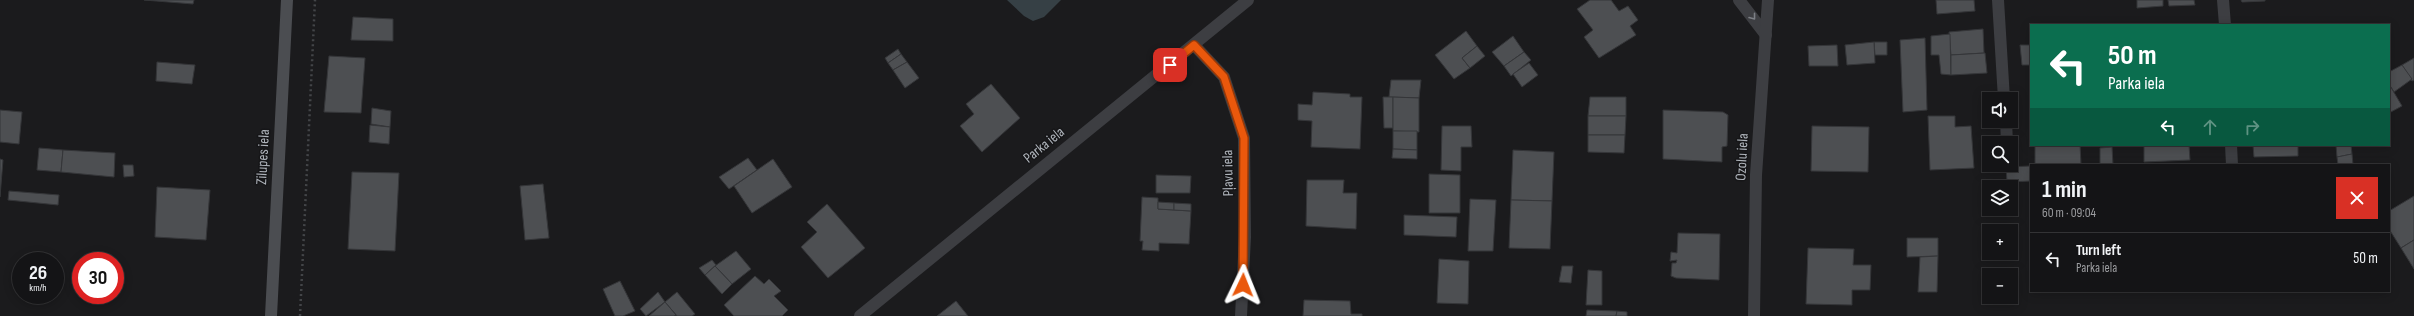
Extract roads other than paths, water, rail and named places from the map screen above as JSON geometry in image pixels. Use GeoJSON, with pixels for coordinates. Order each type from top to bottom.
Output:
{"type":"FeatureCollection","features":[{"type":"Feature","properties":{"kind":"main road","name":"Zilupes iela"},"geometry":{"type":"LineString","coordinates":[[271,316],[287,0]]}},
{"type":"Feature","properties":{"kind":"street","name":"Parka iela"},"geometry":{"type":"LineString","coordinates":[[860,316],[1248,0]]}},
{"type":"Feature","properties":{"kind":"street"},"geometry":{"type":"LineString","coordinates":[[1739,0],[1766,35]]}},
{"type":"Feature","properties":{"kind":"street","name":"Ozolu iela"},"geometry":{"type":"LineString","coordinates":[[1754,316],[1756,175],[1768,0]]}},
{"type":"Feature","properties":{"kind":"street"},"geometry":{"type":"LineString","coordinates":[[1998,0],[2004,92]]}},
{"type":"Feature","properties":{"kind":"street"},"geometry":{"type":"LineString","coordinates":[[2224,0],[2225,24]]}},
{"type":"Feature","properties":{"kind":"street","name":"Pļavu iela"},"geometry":{"type":"LineString","coordinates":[[1194,45],[1224,77],[1244,138],[1244,237],[1241,316]]}},
{"type":"Feature","properties":{"kind":"street"},"geometry":{"type":"LineString","coordinates":[[2231,146],[2232,164]]}}]}
